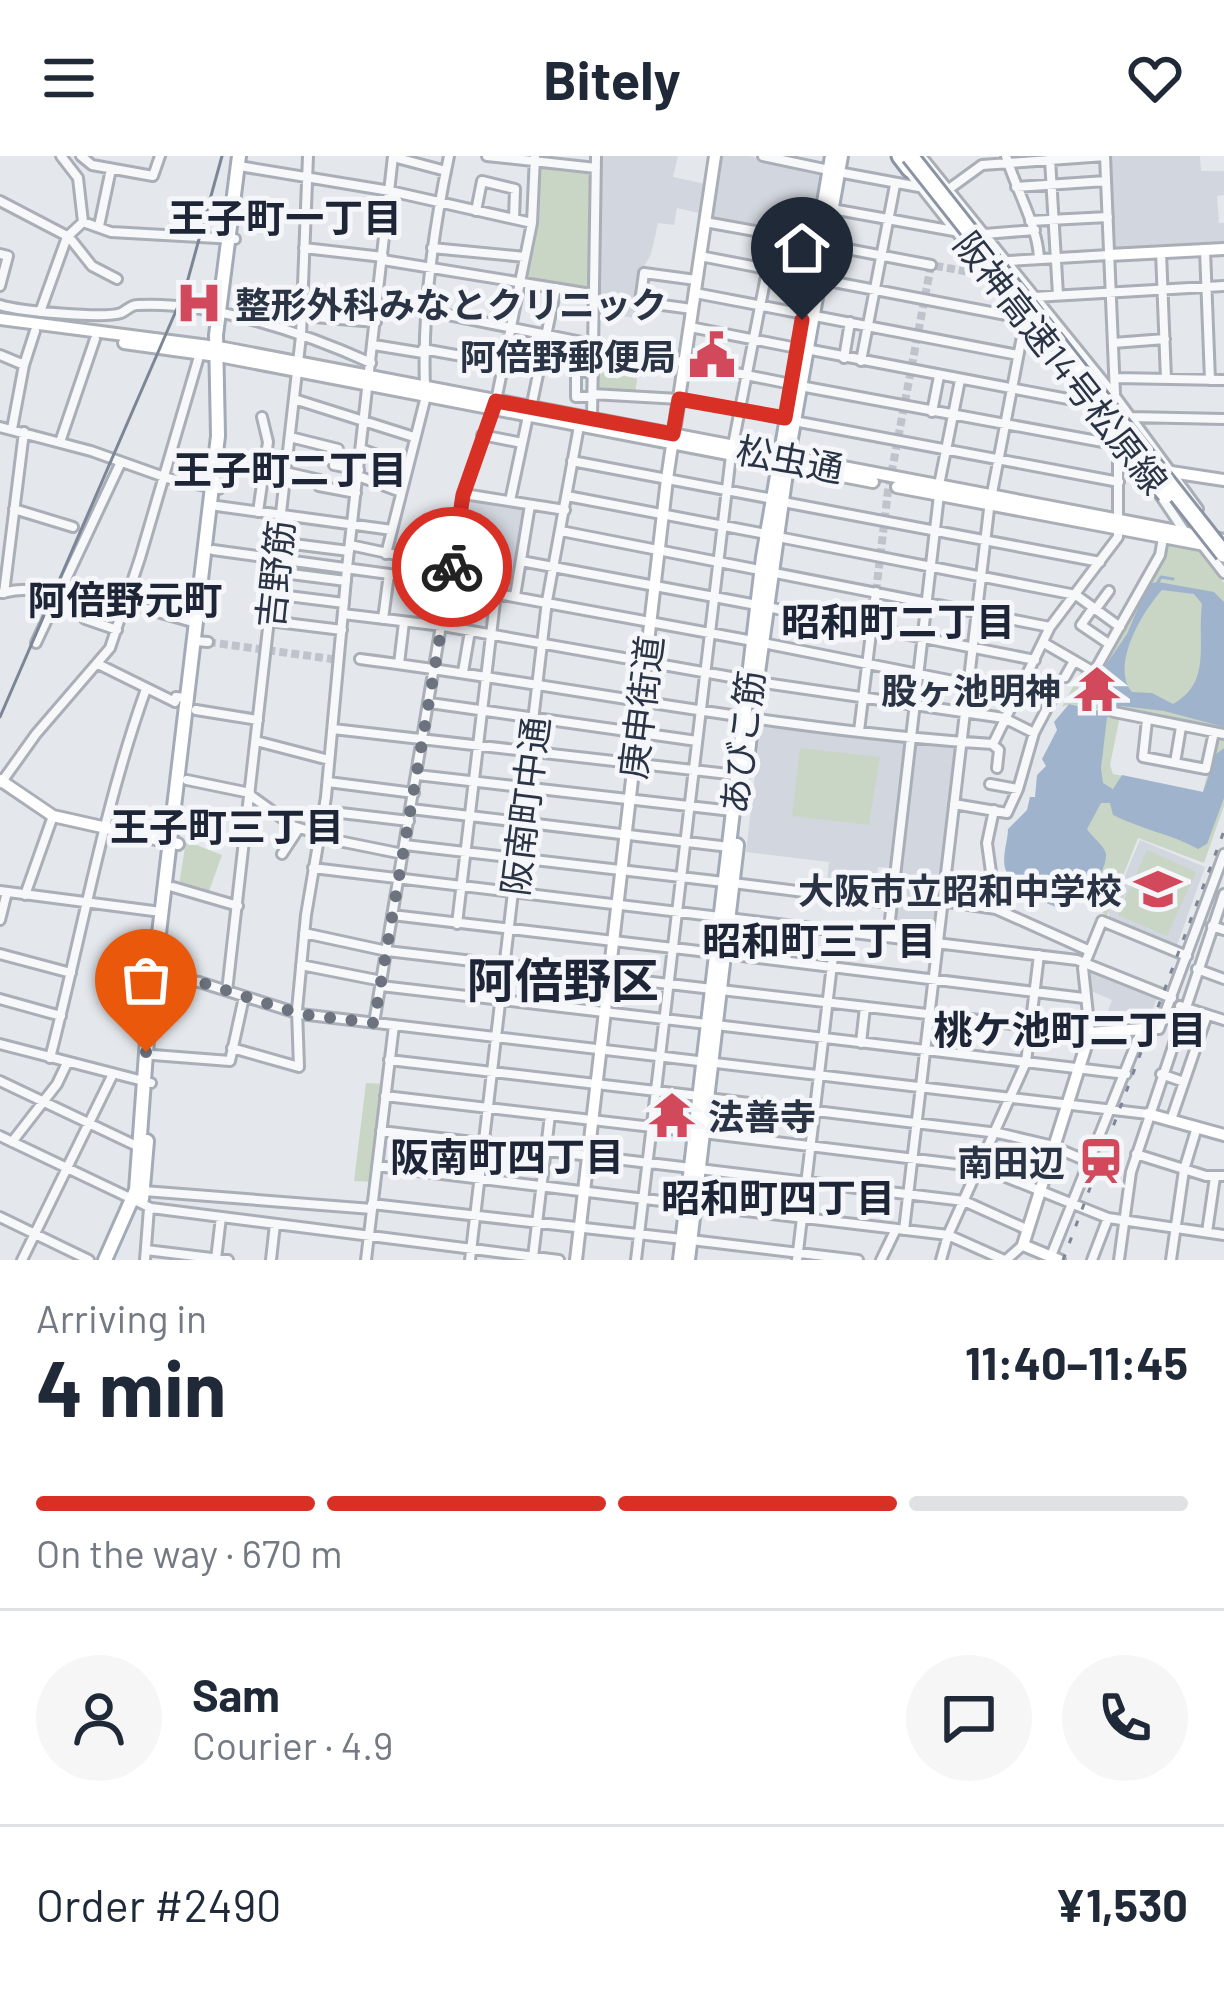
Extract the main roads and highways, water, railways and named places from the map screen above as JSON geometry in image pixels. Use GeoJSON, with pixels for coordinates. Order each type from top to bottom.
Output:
{"type":"FeatureCollection","features":[{"type":"Feature","properties":{"kind":"highway","name":"阪神高速14号松原線"},"geometry":{"type":"LineString","coordinates":[[898,156],[1224,570]]}},
{"type":"Feature","properties":{"kind":"highway","name":"阪神高速14号松原線"},"geometry":{"type":"LineString","coordinates":[[917,156],[1223,545]]}},
{"type":"Feature","properties":{"kind":"main road","name":"あびこ筋"},"geometry":{"type":"LineString","coordinates":[[684,1260],[761,606],[813,278],[833,166],[841,156]]}},
{"type":"Feature","properties":{"kind":"main road"},"geometry":{"type":"LineString","coordinates":[[202,641],[197,623],[216,488],[223,313],[242,161]]}},
{"type":"Feature","properties":{"kind":"main road","name":"あびこ筋"},"geometry":{"type":"LineString","coordinates":[[820,243],[832,209],[833,166]]}},
{"type":"Feature","properties":{"kind":"main road"},"geometry":{"type":"LineString","coordinates":[[142,1200],[139,1147],[213,550],[216,488]]}},
{"type":"Feature","properties":{"kind":"main road"},"geometry":{"type":"LineString","coordinates":[[109,1260],[142,1200],[162,912],[187,780],[192,704]]}},
{"type":"Feature","properties":{"kind":"main road","name":"あびこ筋"},"geometry":{"type":"LineString","coordinates":[[728,882],[737,776],[748,719]]}},
{"type":"Feature","properties":{"kind":"water"},"geometry":{"type":"Polygon","coordinates":[[[1148,584],[1214,592],[1224,602],[1224,727],[1164,711],[1121,706],[1107,718],[1103,783],[1113,789],[1122,775],[1203,792],[1216,754],[1224,748],[1224,798],[1207,844],[1198,849],[1113,815],[1110,803],[1101,803],[1087,829],[1105,851],[1102,871],[1091,887],[1063,909],[1029,894],[1008,875],[1004,858],[1008,829],[1027,810],[1030,797],[1035,797],[1037,775],[1046,766],[1042,759],[1057,730],[1054,722],[1069,704],[1100,711],[1112,704],[1113,685],[1105,666],[1127,634],[1148,584]],[[1162,590],[1146,612],[1127,654],[1126,681],[1132,692],[1152,693],[1173,704],[1193,685],[1200,661],[1202,604],[1194,594],[1162,590]]]}},
{"type":"Feature","properties":{"kind":"waterway"},"geometry":{"type":"LineString","coordinates":[[1158,582],[1161,577],[1173,579]]}},
{"type":"Feature","properties":{"kind":"tunnel"},"geometry":{"type":"LineString","coordinates":[[876,592],[888,491],[931,265],[980,274]]}},
{"type":"Feature","properties":{"kind":"tunnel"},"geometry":{"type":"LineString","coordinates":[[208,642],[339,660]]}},
{"type":"Feature","properties":{"kind":"tram line"},"geometry":{"type":"LineString","coordinates":[[0,717],[185,290],[222,156]]}},
{"type":"Feature","properties":{"kind":"railway"},"geometry":{"type":"LineString","coordinates":[[1063,1260],[1224,831]]}},
{"type":"Feature","properties":{"kind":"place","name":"整形外科みなとクリニック"},"geometry":{"type":"Point","coordinates":[199,303]}},
{"type":"Feature","properties":{"kind":"place","name":"阿倍野郵便局"},"geometry":{"type":"Point","coordinates":[712,355]}},
{"type":"Feature","properties":{"kind":"place","name":"股ヶ池明神"},"geometry":{"type":"Point","coordinates":[1097,689]}},
{"type":"Feature","properties":{"kind":"place","name":"大阪市立昭和中学校"},"geometry":{"type":"Point","coordinates":[1158,889]}},
{"type":"Feature","properties":{"kind":"place","name":"法善寺"},"geometry":{"type":"Point","coordinates":[672,1115]}},
{"type":"Feature","properties":{"kind":"place","name":"南田辺"},"geometry":{"type":"Point","coordinates":[1101,1161]}},
{"type":"Feature","properties":{"kind":"district","name":"王子町一丁目"},"geometry":{"type":"Point","coordinates":[285,216]}},
{"type":"Feature","properties":{"kind":"district","name":"王子町二丁目"},"geometry":{"type":"Point","coordinates":[290,468]}},
{"type":"Feature","properties":{"kind":"district","name":"阿倍野元町"},"geometry":{"type":"Point","coordinates":[125,598]}},
{"type":"Feature","properties":{"kind":"district","name":"昭和町二丁目"},"geometry":{"type":"Point","coordinates":[898,620]}},
{"type":"Feature","properties":{"kind":"district","name":"王子町三丁目"},"geometry":{"type":"Point","coordinates":[227,825]}},
{"type":"Feature","properties":{"kind":"district","name":"昭和町三丁目"},"geometry":{"type":"Point","coordinates":[819,939]}},
{"type":"Feature","properties":{"kind":"district","name":"阿倍野区"},"geometry":{"type":"Point","coordinates":[563,979]}},
{"type":"Feature","properties":{"kind":"district","name":"桃ケ池町二丁目"},"geometry":{"type":"Point","coordinates":[1070,1028]}},
{"type":"Feature","properties":{"kind":"district","name":"阪南町四丁目"},"geometry":{"type":"Point","coordinates":[507,1155]}},
{"type":"Feature","properties":{"kind":"district","name":"昭和町四丁目"},"geometry":{"type":"Point","coordinates":[778,1196]}}]}
